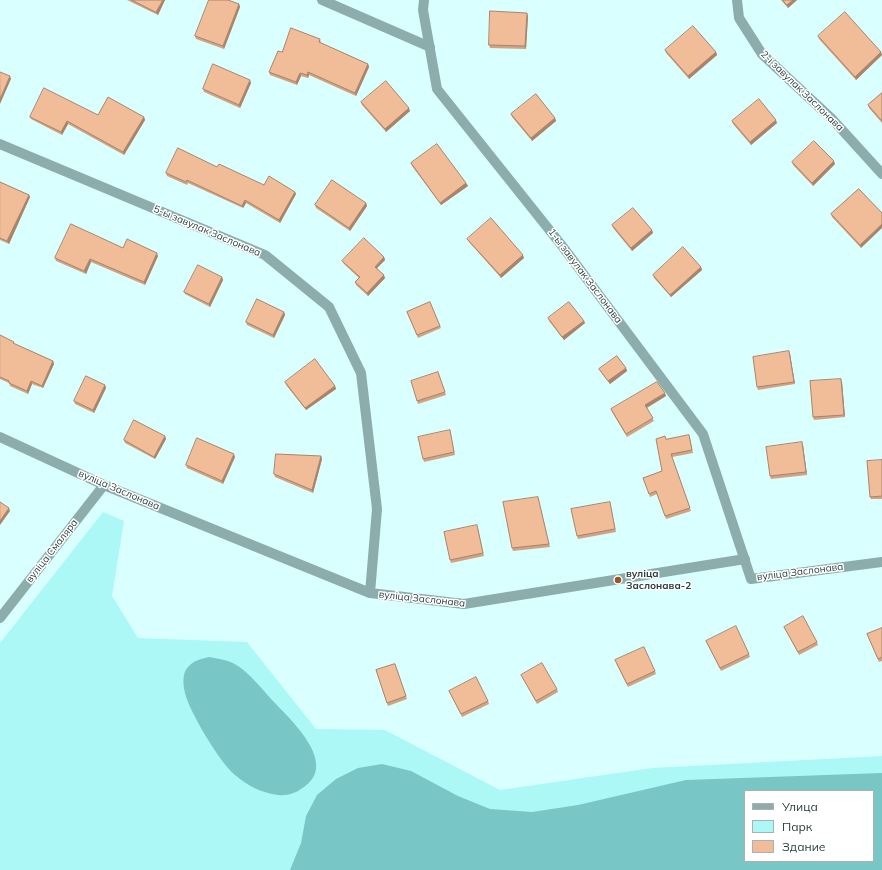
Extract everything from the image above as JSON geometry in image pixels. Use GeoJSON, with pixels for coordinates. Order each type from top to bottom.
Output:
{"type":"FeatureCollection","features":[{"type":"Feature","properties":{"kind":"street"},"geometry":{"type":"LineString","coordinates":[[322,0],[430,47]]}},
{"type":"Feature","properties":{"kind":"street","name":"1-ы завулак Заслонава"},"geometry":{"type":"LineString","coordinates":[[424,0],[423,10],[436,89],[563,246],[703,434],[745,560]]}},
{"type":"Feature","properties":{"kind":"street","name":"2-і завулак Заслонава"},"geometry":{"type":"LineString","coordinates":[[737,0],[739,18],[762,54],[833,120],[882,174]]}},
{"type":"Feature","properties":{"kind":"street","name":"5-ы завулак Заслонава"},"geometry":{"type":"LineString","coordinates":[[0,144],[265,255],[329,307],[361,373],[378,509],[370,593]]}},
{"type":"Feature","properties":{"kind":"street","name":"вуліца Заслонава"},"geometry":{"type":"LineString","coordinates":[[0,437],[104,485],[370,593],[464,604],[745,560],[751,579],[882,562]]}},
{"type":"Feature","properties":{"kind":"street","name":"вуліца Смаляра"},"geometry":{"type":"LineString","coordinates":[[0,618],[104,485]]}},
{"type":"Feature","properties":{"kind":"green space"},"geometry":{"type":"Polygon","coordinates":[[[103,512],[124,521],[112,596],[138,638],[247,642],[316,729],[385,730],[500,790],[652,768],[882,756],[882,870],[0,870],[0,643],[103,512]]]}},
{"type":"Feature","properties":{"kind":"shaded area"},"geometry":{"type":"Polygon","coordinates":[[[209,657],[228,661],[243,670],[290,718],[308,742],[314,754],[316,766],[313,777],[304,787],[285,795],[266,793],[250,786],[240,779],[221,760],[192,712],[184,686],[184,676],[188,667],[195,661],[209,657]]]}},
{"type":"Feature","properties":{"kind":"shaded area"},"geometry":{"type":"Polygon","coordinates":[[[382,764],[411,771],[458,796],[490,809],[532,812],[578,805],[686,780],[882,773],[882,870],[290,870],[301,843],[306,816],[317,795],[336,779],[358,768],[382,764]]]}},
{"type":"Feature","properties":{"kind":"building"},"geometry":{"type":"Polygon","coordinates":[[[132,0],[163,0],[156,12],[132,0]]]}},
{"type":"Feature","properties":{"kind":"building"},"geometry":{"type":"Polygon","coordinates":[[[209,0],[228,0],[239,4],[223,46],[195,36],[209,0]]]}},
{"type":"Feature","properties":{"kind":"building"},"geometry":{"type":"Polygon","coordinates":[[[783,0],[793,0],[787,5],[783,0]]]}},
{"type":"Feature","properties":{"kind":"building"},"geometry":{"type":"Polygon","coordinates":[[[490,11],[527,13],[525,46],[489,45],[490,11]]]}},
{"type":"Feature","properties":{"kind":"building"},"geometry":{"type":"Polygon","coordinates":[[[845,12],[881,52],[855,77],[818,36],[845,12]]]}},
{"type":"Feature","properties":{"kind":"building"},"geometry":{"type":"Polygon","coordinates":[[[693,26],[716,52],[688,76],[665,50],[693,26]]]}},
{"type":"Feature","properties":{"kind":"building"},"geometry":{"type":"Polygon","coordinates":[[[291,28],[320,39],[319,42],[368,64],[355,93],[308,72],[307,75],[300,73],[296,82],[269,72],[278,51],[282,52],[291,28]]]}},
{"type":"Feature","properties":{"kind":"building"},"geometry":{"type":"Polygon","coordinates":[[[213,64],[250,80],[239,105],[203,89],[213,64]]]}},
{"type":"Feature","properties":{"kind":"building"},"geometry":{"type":"Polygon","coordinates":[[[0,72],[10,76],[0,99],[0,72]]]}},
{"type":"Feature","properties":{"kind":"building"},"geometry":{"type":"Polygon","coordinates":[[[386,81],[409,108],[385,129],[361,102],[386,81]]]}},
{"type":"Feature","properties":{"kind":"building"},"geometry":{"type":"Polygon","coordinates":[[[44,88],[98,115],[108,97],[144,117],[123,152],[67,121],[61,132],[30,117],[44,88]]]}},
{"type":"Feature","properties":{"kind":"building"},"geometry":{"type":"Polygon","coordinates":[[[882,93],[882,121],[868,105],[882,93]]]}},
{"type":"Feature","properties":{"kind":"building"},"geometry":{"type":"Polygon","coordinates":[[[536,94],[555,118],[531,138],[511,114],[536,94]]]}},
{"type":"Feature","properties":{"kind":"building"},"geometry":{"type":"Polygon","coordinates":[[[759,99],[776,120],[750,142],[732,121],[759,99]]]}},
{"type":"Feature","properties":{"kind":"building"},"geometry":{"type":"Polygon","coordinates":[[[814,141],[834,161],[812,183],[792,162],[814,141]]]}},
{"type":"Feature","properties":{"kind":"building"},"geometry":{"type":"Polygon","coordinates":[[[437,144],[466,183],[440,203],[411,163],[437,144]]]}},
{"type":"Feature","properties":{"kind":"building"},"geometry":{"type":"Polygon","coordinates":[[[178,148],[217,167],[219,164],[264,185],[269,176],[295,192],[279,220],[245,200],[242,206],[187,180],[186,182],[166,173],[178,148]]]}},
{"type":"Feature","properties":{"kind":"building"},"geometry":{"type":"Polygon","coordinates":[[[332,180],[366,203],[349,228],[315,205],[332,180]]]}},
{"type":"Feature","properties":{"kind":"building"},"geometry":{"type":"Polygon","coordinates":[[[0,182],[29,195],[7,241],[0,238],[0,182]]]}},
{"type":"Feature","properties":{"kind":"building"},"geometry":{"type":"Polygon","coordinates":[[[859,189],[882,213],[882,224],[860,245],[831,214],[859,189]]]}},
{"type":"Feature","properties":{"kind":"building"},"geometry":{"type":"Polygon","coordinates":[[[633,208],[652,230],[631,248],[612,225],[633,208]]]}},
{"type":"Feature","properties":{"kind":"building"},"geometry":{"type":"Polygon","coordinates":[[[491,218],[523,255],[500,275],[467,239],[491,218]]]}},
{"type":"Feature","properties":{"kind":"building"},"geometry":{"type":"Polygon","coordinates":[[[71,224],[123,248],[127,239],[157,253],[144,282],[90,259],[84,271],[55,258],[71,224]]]}},
{"type":"Feature","properties":{"kind":"building"},"geometry":{"type":"Polygon","coordinates":[[[364,238],[384,257],[375,267],[384,275],[367,293],[355,282],[360,277],[342,261],[364,238]]]}},
{"type":"Feature","properties":{"kind":"building"},"geometry":{"type":"Polygon","coordinates":[[[683,247],[701,267],[670,295],[653,275],[683,247]]]}},
{"type":"Feature","properties":{"kind":"building"},"geometry":{"type":"Polygon","coordinates":[[[198,265],[222,277],[209,304],[184,292],[198,265]]]}},
{"type":"Feature","properties":{"kind":"building"},"geometry":{"type":"Polygon","coordinates":[[[257,299],[284,312],[273,335],[246,322],[257,299]]]}},
{"type":"Feature","properties":{"kind":"building"},"geometry":{"type":"Polygon","coordinates":[[[430,302],[440,326],[417,335],[407,312],[430,302]]]}},
{"type":"Feature","properties":{"kind":"building"},"geometry":{"type":"Polygon","coordinates":[[[569,302],[584,321],[562,337],[548,318],[569,302]]]}},
{"type":"Feature","properties":{"kind":"building"},"geometry":{"type":"Polygon","coordinates":[[[0,335],[14,342],[13,343],[53,361],[42,386],[31,381],[27,391],[0,377],[0,335]]]}},
{"type":"Feature","properties":{"kind":"building"},"geometry":{"type":"Polygon","coordinates":[[[789,351],[794,382],[757,387],[753,357],[789,351]]]}},
{"type":"Feature","properties":{"kind":"building"},"geometry":{"type":"Polygon","coordinates":[[[617,356],[626,368],[608,381],[599,369],[617,356]]]}},
{"type":"Feature","properties":{"kind":"building"},"geometry":{"type":"Polygon","coordinates":[[[315,359],[335,386],[305,408],[285,382],[315,359]]]}},
{"type":"Feature","properties":{"kind":"building"},"geometry":{"type":"Polygon","coordinates":[[[438,372],[445,392],[417,401],[411,381],[438,372]]]}},
{"type":"Feature","properties":{"kind":"building"},"geometry":{"type":"Polygon","coordinates":[[[86,376],[105,385],[93,410],[74,401],[86,376]]]}},
{"type":"Feature","properties":{"kind":"building"},"geometry":{"type":"Polygon","coordinates":[[[841,379],[844,415],[813,417],[810,381],[841,379]]]}},
{"type":"Feature","properties":{"kind":"building"},"geometry":{"type":"Polygon","coordinates":[[[657,382],[665,393],[645,405],[653,418],[626,434],[611,409],[657,382]]]}},
{"type":"Feature","properties":{"kind":"building"},"geometry":{"type":"Polygon","coordinates":[[[134,420],[165,436],[154,457],[124,440],[134,420]]]}},
{"type":"Feature","properties":{"kind":"building"},"geometry":{"type":"Polygon","coordinates":[[[450,430],[454,452],[423,459],[418,437],[450,430]]]}},
{"type":"Feature","properties":{"kind":"building"},"geometry":{"type":"Polygon","coordinates":[[[689,435],[692,450],[671,454],[690,508],[665,516],[656,491],[649,494],[643,478],[662,471],[656,439],[665,436],[666,439],[689,435]]]}},
{"type":"Feature","properties":{"kind":"building"},"geometry":{"type":"Polygon","coordinates":[[[197,438],[234,454],[222,481],[186,465],[197,438]]]}},
{"type":"Feature","properties":{"kind":"building"},"geometry":{"type":"Polygon","coordinates":[[[802,442],[806,472],[770,476],[766,447],[802,442]]]}},
{"type":"Feature","properties":{"kind":"building"},"geometry":{"type":"Polygon","coordinates":[[[276,454],[321,456],[312,490],[274,474],[276,454]]]}},
{"type":"Feature","properties":{"kind":"building"},"geometry":{"type":"Polygon","coordinates":[[[882,460],[882,496],[870,497],[867,461],[882,460]]]}},
{"type":"Feature","properties":{"kind":"building"},"geometry":{"type":"Polygon","coordinates":[[[538,497],[549,544],[512,548],[503,502],[538,497]]]}},
{"type":"Feature","properties":{"kind":"building"},"geometry":{"type":"Polygon","coordinates":[[[0,502],[9,508],[0,521],[0,502]]]}},
{"type":"Feature","properties":{"kind":"building"},"geometry":{"type":"Polygon","coordinates":[[[610,502],[615,529],[577,536],[571,509],[610,502]]]}},
{"type":"Feature","properties":{"kind":"building"},"geometry":{"type":"Polygon","coordinates":[[[477,525],[483,553],[450,560],[444,532],[477,525]]]}},
{"type":"Feature","properties":{"kind":"building"},"geometry":{"type":"Polygon","coordinates":[[[803,616],[817,642],[798,652],[784,627],[803,616]]]}},
{"type":"Feature","properties":{"kind":"building"},"geometry":{"type":"Polygon","coordinates":[[[736,626],[749,654],[720,668],[706,641],[736,626]]]}},
{"type":"Feature","properties":{"kind":"building"},"geometry":{"type":"Polygon","coordinates":[[[882,628],[882,657],[878,659],[867,634],[882,628]]]}},
{"type":"Feature","properties":{"kind":"building"},"geometry":{"type":"Polygon","coordinates":[[[644,647],[655,671],[627,684],[615,660],[644,647]]]}},
{"type":"Feature","properties":{"kind":"building"},"geometry":{"type":"Polygon","coordinates":[[[542,663],[557,689],[536,701],[521,675],[542,663]]]}},
{"type":"Feature","properties":{"kind":"building"},"geometry":{"type":"Polygon","coordinates":[[[395,664],[406,696],[387,703],[376,670],[395,664]]]}},
{"type":"Feature","properties":{"kind":"building"},"geometry":{"type":"Polygon","coordinates":[[[476,677],[488,701],[461,714],[449,691],[476,677]]]}},
{"type":"Feature","properties":{"kind":"place","name":"вуліца Заслонава-2"},"geometry":{"type":"Point","coordinates":[618,580]}}]}
